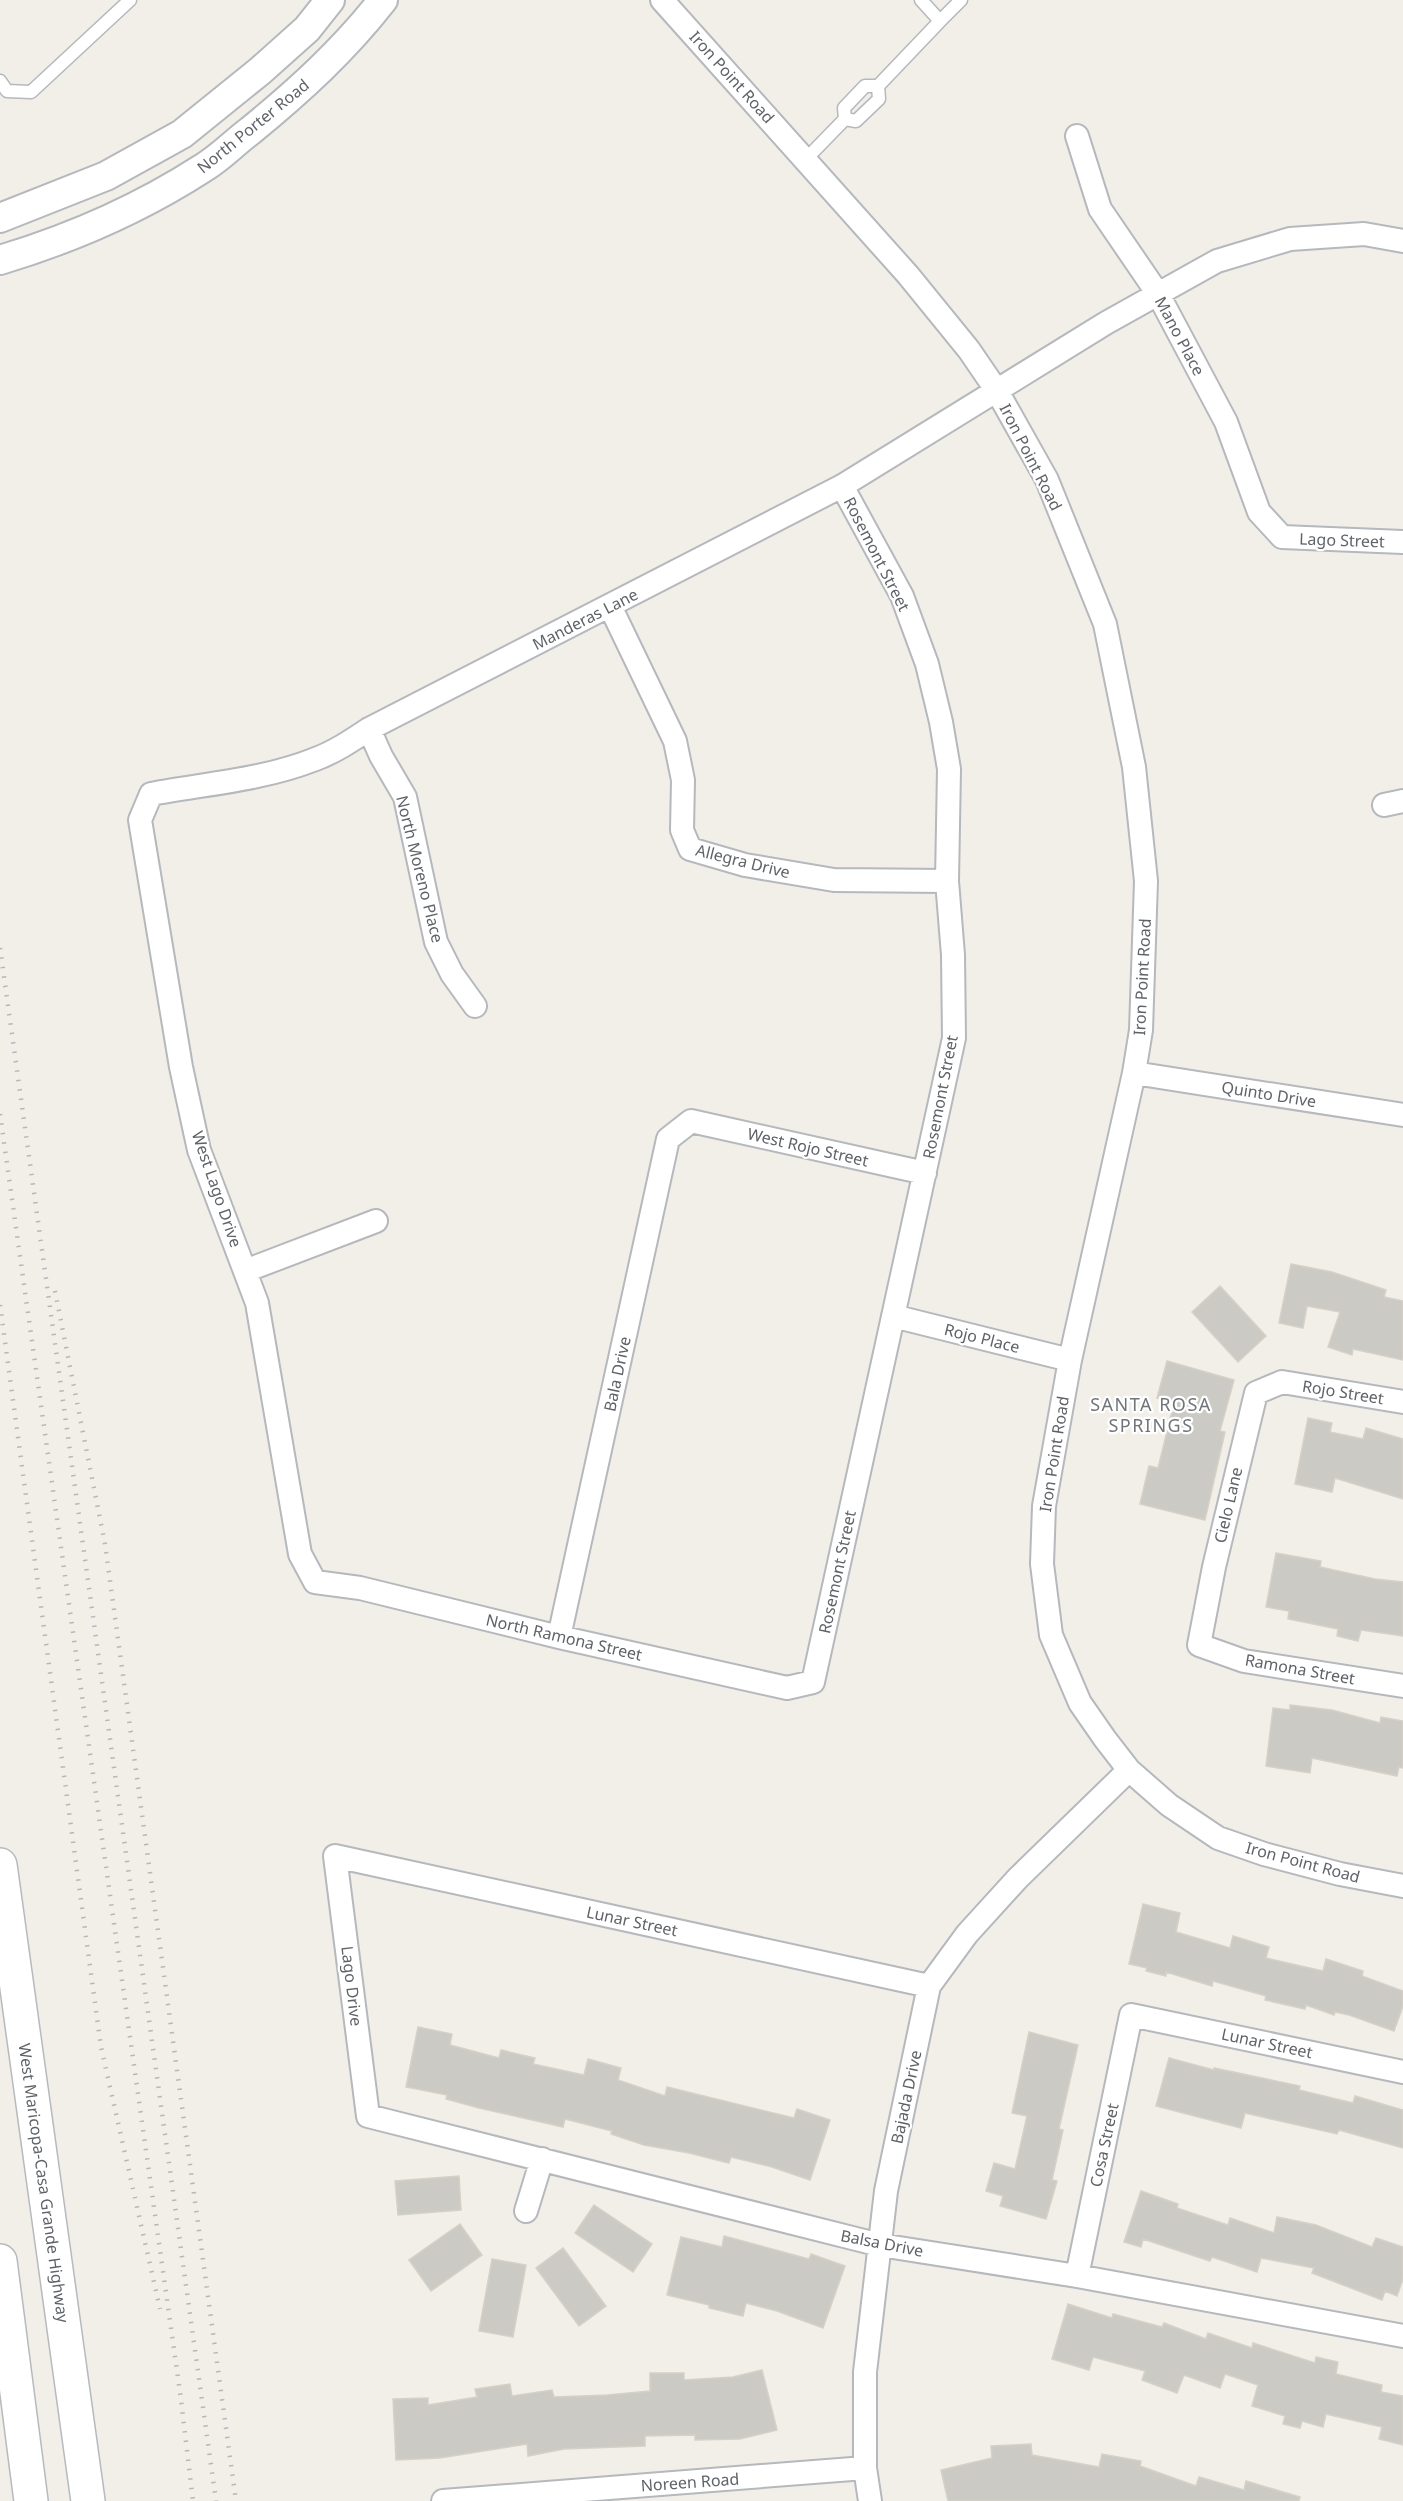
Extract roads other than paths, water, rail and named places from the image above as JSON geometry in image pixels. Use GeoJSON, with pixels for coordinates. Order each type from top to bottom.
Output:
{"type":"FeatureCollection","features":[{"type":"Feature","properties":{"kind":"main road","name":"West Maricopa-Casa Grande Highway"},"geometry":{"type":"LineString","coordinates":[[0,1865],[88,2501]]}},
{"type":"Feature","properties":{"kind":"main road"},"geometry":{"type":"LineString","coordinates":[[0,2261],[4,2308],[31,2501]]}},
{"type":"Feature","properties":{"kind":"street"},"geometry":{"type":"LineString","coordinates":[[0,218],[106,176],[182,134],[260,71],[307,29],[330,0]]}},
{"type":"Feature","properties":{"kind":"street","name":"North Porter Road"},"geometry":{"type":"LineString","coordinates":[[0,260],[31,251],[123,212],[204,167],[309,82],[355,36],[382,0]]}},
{"type":"Feature","properties":{"kind":"street","name":"Iron Point Road"},"geometry":{"type":"LineString","coordinates":[[662,0],[908,275],[969,350],[997,391],[1047,480],[1105,624],[1134,767],[1146,881],[1141,1030],[1134,1073],[1070,1360],[1054,1439],[1044,1506],[1041,1564],[1051,1635],[1080,1703],[1129,1770],[1169,1805],[1218,1838],[1264,1854],[1340,1874],[1403,1886]]}},
{"type":"Feature","properties":{"kind":"street","name":"Mano Place"},"geometry":{"type":"LineString","coordinates":[[1077,136],[1100,209],[1158,294],[1226,422],[1259,512],[1282,537]]}},
{"type":"Feature","properties":{"kind":"street","name":"Manderas Lane"},"geometry":{"type":"LineString","coordinates":[[151,794],[270,772],[313,761],[369,729],[842,486],[1106,323],[1217,261],[1290,239],[1364,234],[1403,241]]}},
{"type":"Feature","properties":{"kind":"street","name":"Rosemont Street"},"geometry":{"type":"LineString","coordinates":[[813,1682],[954,1038],[953,955],[947,880],[949,768],[941,722],[927,664],[902,596],[842,486]]}},
{"type":"Feature","properties":{"kind":"street","name":"Lago Street"},"geometry":{"type":"LineString","coordinates":[[1282,537],[1403,542]]}},
{"type":"Feature","properties":{"kind":"street","name":"Allegra Drive"},"geometry":{"type":"LineString","coordinates":[[610,606],[675,741],[683,780],[682,830],[690,849],[745,865],[834,880],[947,880]]}},
{"type":"Feature","properties":{"kind":"street","name":"North Moreno Place"},"geometry":{"type":"LineString","coordinates":[[369,729],[381,756],[405,797],[436,942],[452,974],[476,1006]]}},
{"type":"Feature","properties":{"kind":"street","name":"West Lago Drive"},"geometry":{"type":"LineString","coordinates":[[151,794],[140,820],[181,1067],[199,1150],[256,1303],[300,1554],[315,1582]]}},
{"type":"Feature","properties":{"kind":"street","name":"Quinto Drive"},"geometry":{"type":"LineString","coordinates":[[1134,1073],[1403,1115]]}},
{"type":"Feature","properties":{"kind":"street","name":"West Rojo Street"},"geometry":{"type":"LineString","coordinates":[[691,1121],[925,1173]]}},
{"type":"Feature","properties":{"kind":"street","name":"Bala Drive"},"geometry":{"type":"LineString","coordinates":[[559,1637],[668,1139],[691,1121]]}},
{"type":"Feature","properties":{"kind":"street"},"geometry":{"type":"LineString","coordinates":[[245,1271],[376,1221]]}},
{"type":"Feature","properties":{"kind":"street","name":"Rojo Place"},"geometry":{"type":"LineString","coordinates":[[893,1316],[1070,1360]]}},
{"type":"Feature","properties":{"kind":"street","name":"Rojo Street"},"geometry":{"type":"LineString","coordinates":[[1282,1382],[1403,1402]]}},
{"type":"Feature","properties":{"kind":"street","name":"Cielo Lane"},"geometry":{"type":"LineString","coordinates":[[1199,1645],[1214,1567],[1256,1393],[1282,1382]]}},
{"type":"Feature","properties":{"kind":"street","name":"North Ramona Street"},"geometry":{"type":"LineString","coordinates":[[315,1582],[360,1588],[559,1637],[787,1688],[813,1682]]}},
{"type":"Feature","properties":{"kind":"street","name":"Ramona Street"},"geometry":{"type":"LineString","coordinates":[[1199,1645],[1244,1661],[1403,1686]]}},
{"type":"Feature","properties":{"kind":"street","name":"Bajada Drive"},"geometry":{"type":"LineString","coordinates":[[870,2501],[865,2468],[865,2372],[886,2191],[929,1986],[967,1934],[1018,1878],[1129,1770]]}},
{"type":"Feature","properties":{"kind":"street","name":"Lunar Street"},"geometry":{"type":"LineString","coordinates":[[336,1856],[929,1986]]}},
{"type":"Feature","properties":{"kind":"street","name":"Lago Drive"},"geometry":{"type":"LineString","coordinates":[[336,1856],[368,2116]]}},
{"type":"Feature","properties":{"kind":"street","name":"Lunar Street"},"geometry":{"type":"LineString","coordinates":[[1131,2015],[1403,2072]]}},
{"type":"Feature","properties":{"kind":"street","name":"Cosa Street"},"geometry":{"type":"LineString","coordinates":[[1077,2276],[1131,2015]]}},
{"type":"Feature","properties":{"kind":"street","name":"Balsa Drive"},"geometry":{"type":"LineString","coordinates":[[368,2116],[880,2245],[1077,2276],[1403,2336]]}},
{"type":"Feature","properties":{"kind":"street"},"geometry":{"type":"LineString","coordinates":[[526,2211],[542,2159]]}},
{"type":"Feature","properties":{"kind":"street","name":"Noreen Road"},"geometry":{"type":"LineString","coordinates":[[443,2501],[865,2468]]}},
{"type":"Feature","properties":{"kind":"lane"},"geometry":{"type":"LineString","coordinates":[[4,86],[31,92],[130,0]]}},
{"type":"Feature","properties":{"kind":"lane"},"geometry":{"type":"LineString","coordinates":[[921,0],[940,21]]}},
{"type":"Feature","properties":{"kind":"lane"},"geometry":{"type":"LineString","coordinates":[[806,159],[845,119],[844,108],[865,86],[878,86],[962,0]]}},
{"type":"Feature","properties":{"kind":"lane"},"geometry":{"type":"LineString","coordinates":[[845,119],[856,121],[879,99],[878,86]]}},
{"type":"Feature","properties":{"kind":"railway"},"geometry":{"type":"LineString","coordinates":[[0,948],[216,2501]]}},
{"type":"Feature","properties":{"kind":"railway"},"geometry":{"type":"LineString","coordinates":[[0,1114],[180,2392],[193,2501]]}},
{"type":"Feature","properties":{"kind":"railway"},"geometry":{"type":"LineString","coordinates":[[55,1291],[105,1544],[236,2501]]}},
{"type":"Feature","properties":{"kind":"railway"},"geometry":{"type":"LineString","coordinates":[[0,1305],[101,2047],[160,2309]]}},
{"type":"Feature","properties":{"kind":"district","name":"SANTA ROSA SPRINGS"},"geometry":{"type":"Point","coordinates":[1151,1415]}}]}
